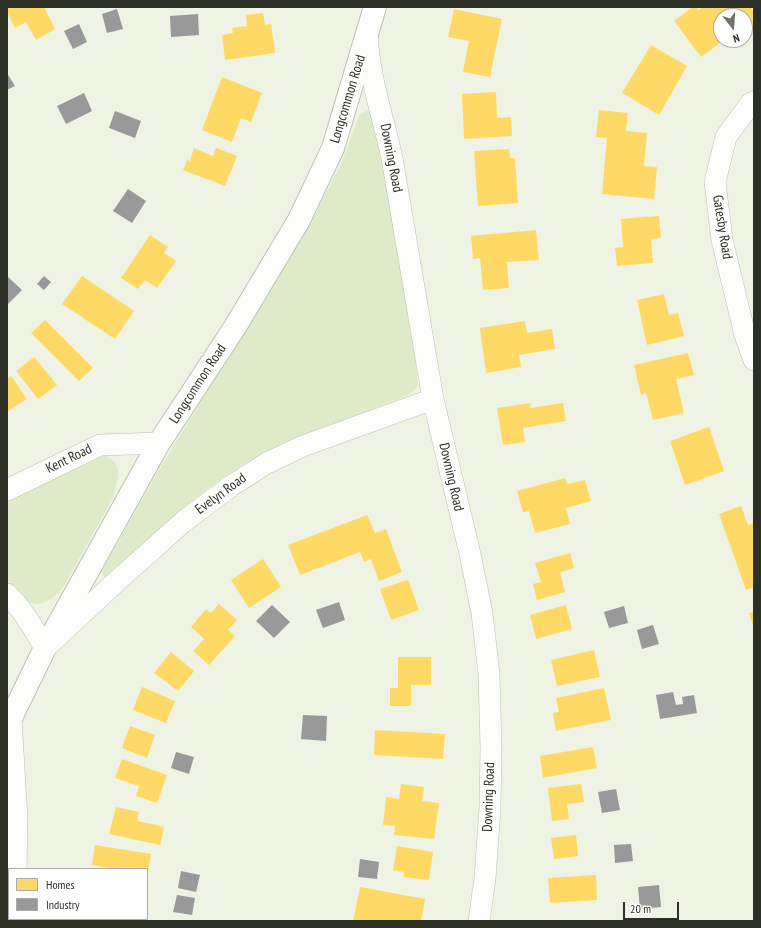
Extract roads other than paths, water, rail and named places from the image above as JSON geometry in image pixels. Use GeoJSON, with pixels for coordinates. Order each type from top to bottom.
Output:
{"type":"FeatureCollection","features":[{"type":"Feature","properties":{"kind":"street","name":"Longcommon Road"},"geometry":{"type":"LineString","coordinates":[[365,7],[367,36]]}},
{"type":"Feature","properties":{"kind":"street","name":"Longcommon Road"},"geometry":{"type":"LineString","coordinates":[[9,720],[46,648],[159,443],[235,327],[299,220],[333,148],[375,7]]}},
{"type":"Feature","properties":{"kind":"street","name":"Downing Road"},"geometry":{"type":"LineString","coordinates":[[367,36],[369,58],[377,99],[386,128],[392,158],[433,399],[482,613],[489,674],[491,747],[490,808],[485,878],[479,921]]}},
{"type":"Feature","properties":{"kind":"street","name":"Gatesby Road"},"geometry":{"type":"LineString","coordinates":[[754,102],[751,103],[726,137],[715,182],[722,240],[745,335],[754,360]]}},
{"type":"Feature","properties":{"kind":"street","name":"Evelyn Road"},"geometry":{"type":"LineString","coordinates":[[46,648],[117,581],[183,522],[231,486],[267,463],[303,446],[433,399]]}},
{"type":"Feature","properties":{"kind":"street","name":"Kent Road"},"geometry":{"type":"LineString","coordinates":[[7,490],[100,445],[159,443]]}},
{"type":"Feature","properties":{"kind":"street"},"geometry":{"type":"LineString","coordinates":[[7,594],[18,605],[46,648]]}},
{"type":"Feature","properties":{"kind":"street"},"geometry":{"type":"LineString","coordinates":[[9,720],[17,812],[16,868]]}}]}
